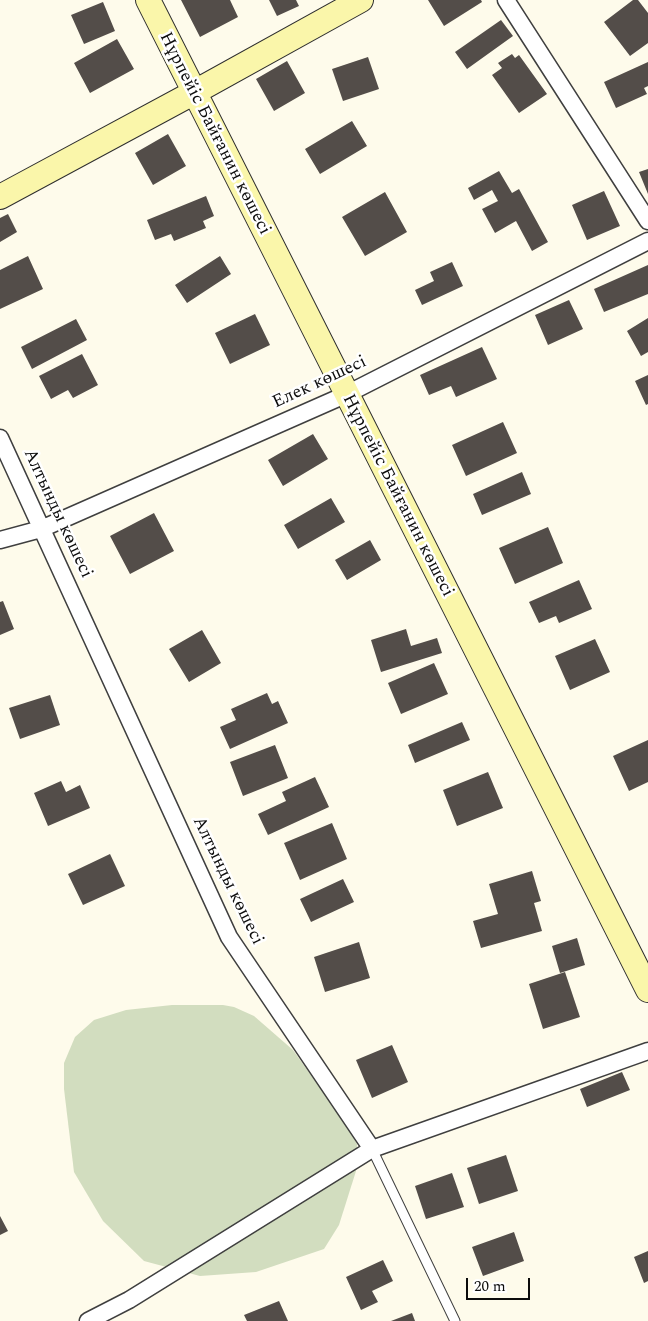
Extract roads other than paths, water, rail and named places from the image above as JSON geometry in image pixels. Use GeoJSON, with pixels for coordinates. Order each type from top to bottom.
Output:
{"type":"FeatureCollection","features":[{"type":"Feature","properties":{"kind":"street","name":"Нұрпейіс Байғанин көшесі"},"geometry":{"type":"LineString","coordinates":[[148,0],[345,395],[648,990]]}},
{"type":"Feature","properties":{"kind":"street"},"geometry":{"type":"LineString","coordinates":[[0,196],[193,93],[361,0]]}},
{"type":"Feature","properties":{"kind":"street"},"geometry":{"type":"LineString","coordinates":[[506,0],[648,221]]}},
{"type":"Feature","properties":{"kind":"street","name":"Елек көшесі"},"geometry":{"type":"LineString","coordinates":[[0,540],[41,529],[345,395],[648,241]]}},
{"type":"Feature","properties":{"kind":"street","name":"Алтынды көшесі"},"geometry":{"type":"LineString","coordinates":[[0,438],[229,937],[372,1149]]}},
{"type":"Feature","properties":{"kind":"street"},"geometry":{"type":"LineString","coordinates":[[88,1321],[129,1300],[372,1149],[648,1051]]}},
{"type":"Feature","properties":{"kind":"lane","name":"Алтынды көшесі"},"geometry":{"type":"LineString","coordinates":[[372,1149],[455,1321]]}}]}
